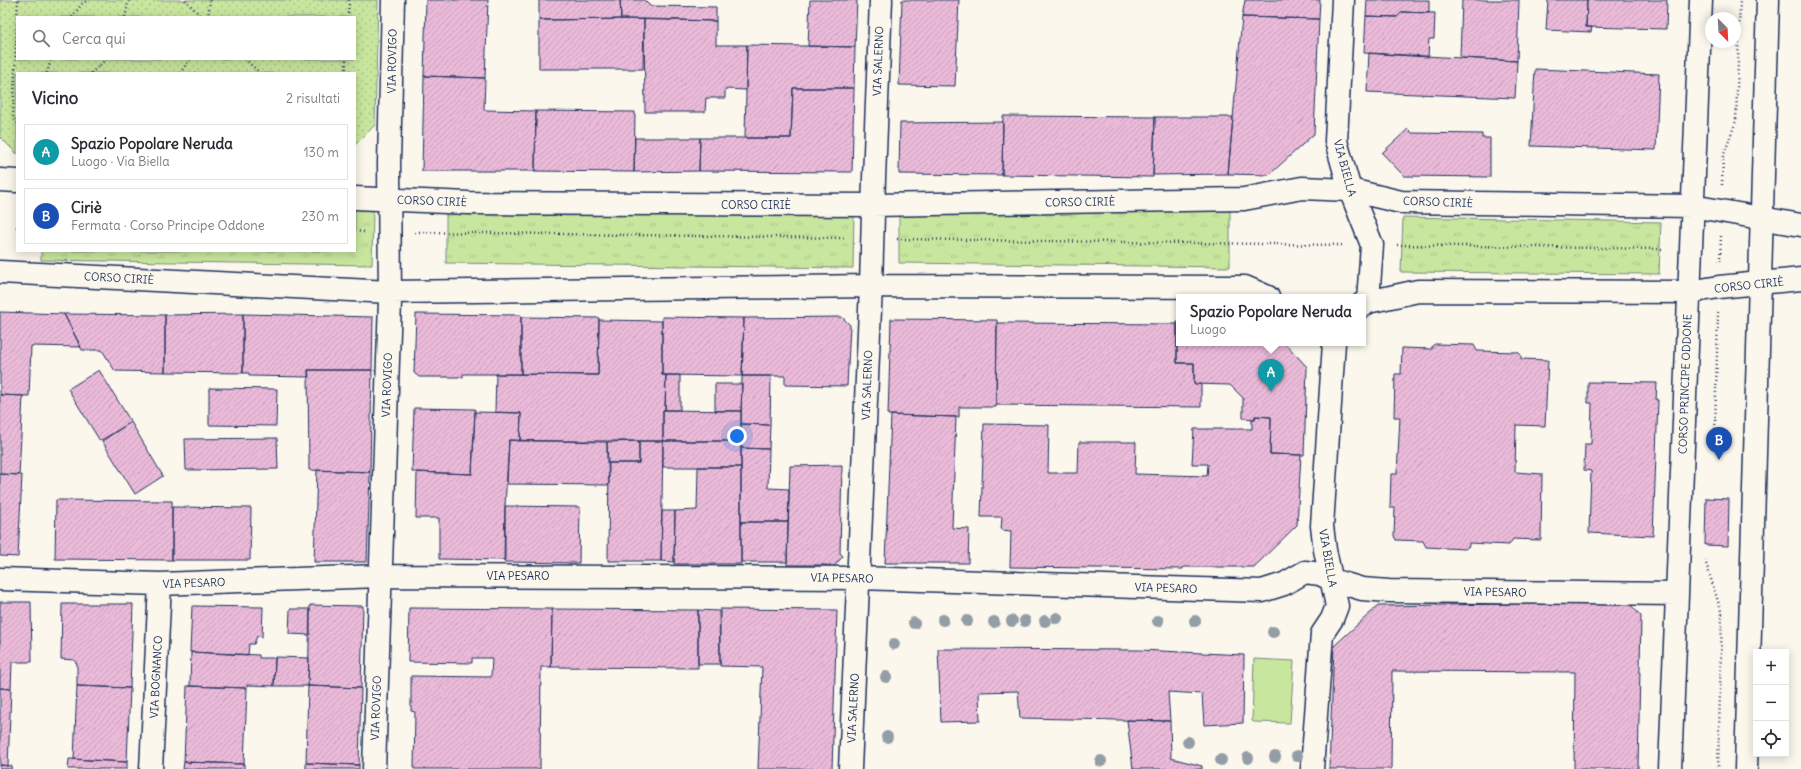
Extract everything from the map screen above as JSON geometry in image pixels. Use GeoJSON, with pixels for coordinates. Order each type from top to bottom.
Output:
{"type":"FeatureCollection","features":[{"type":"Feature","properties":{"kind":"street","name":"VIA ROVIGO"},"geometry":{"type":"LineString","coordinates":[[374,769],[390,292],[389,163],[393,0]]}},
{"type":"Feature","properties":{"kind":"street","name":"VIA SALERNO"},"geometry":{"type":"LineString","coordinates":[[850,769],[872,286],[873,205],[881,0]]}},
{"type":"Feature","properties":{"kind":"street","name":"VIA BIELLA"},"geometry":{"type":"LineString","coordinates":[[1343,0],[1336,141],[1350,190],[1372,245],[1366,295]]}},
{"type":"Feature","properties":{"kind":"street","name":"CORSO PRINCIPE ODDONE"},"geometry":{"type":"LineString","coordinates":[[1670,769],[1701,0]]}},
{"type":"Feature","properties":{"kind":"street"},"geometry":{"type":"LineString","coordinates":[[1746,769],[1768,0]]}},
{"type":"Feature","properties":{"kind":"street"},"geometry":{"type":"LineString","coordinates":[[0,180],[16,181]]}},
{"type":"Feature","properties":{"kind":"street","name":"CORSO CIRIÈ"},"geometry":{"type":"LineString","coordinates":[[356,198],[476,203],[873,205],[1244,199],[1302,188],[1350,190],[1401,202],[1692,206],[1801,225]]}},
{"type":"Feature","properties":{"kind":"street","name":"CORSO CIRIÈ"},"geometry":{"type":"LineString","coordinates":[[0,272],[390,292],[872,286],[1244,287],[1261,294]]}},
{"type":"Feature","properties":{"kind":"street","name":"CORSO CIRIÈ"},"geometry":{"type":"LineString","coordinates":[[1366,303],[1418,291],[1689,292],[1801,279]]}},
{"type":"Feature","properties":{"kind":"street","name":"VIA BIELLA"},"geometry":{"type":"LineString","coordinates":[[1312,769],[1322,634],[1332,619],[1337,606],[1322,526],[1334,346]]}},
{"type":"Feature","properties":{"kind":"street","name":"VIA PESARO"},"geometry":{"type":"LineString","coordinates":[[0,579],[160,584],[380,576],[859,578],[1262,591],[1284,584],[1305,572],[1320,574],[1332,580],[1362,589],[1389,591],[1677,594]]}},
{"type":"Feature","properties":{"kind":"street","name":"VIA BOGNANCO"},"geometry":{"type":"LineString","coordinates":[[151,769],[160,584]]}},
{"type":"Feature","properties":{"kind":"path"},"geometry":{"type":"LineString","coordinates":[[17,16],[18,0]]}},
{"type":"Feature","properties":{"kind":"path"},"geometry":{"type":"LineString","coordinates":[[73,16],[82,4],[88,0]]}},
{"type":"Feature","properties":{"kind":"path"},"geometry":{"type":"LineString","coordinates":[[125,16],[129,0]]}},
{"type":"Feature","properties":{"kind":"path"},"geometry":{"type":"LineString","coordinates":[[185,0],[201,16]]}},
{"type":"Feature","properties":{"kind":"path"},"geometry":{"type":"LineString","coordinates":[[208,16],[210,0]]}},
{"type":"Feature","properties":{"kind":"path"},"geometry":{"type":"LineString","coordinates":[[343,0],[349,1],[348,16]]}},
{"type":"Feature","properties":{"kind":"path"},"geometry":{"type":"LineString","coordinates":[[1709,448],[1715,430],[1723,156],[1736,121],[1740,0]]}},
{"type":"Feature","properties":{"kind":"path"},"geometry":{"type":"LineString","coordinates":[[16,48],[13,118],[16,122]]}},
{"type":"Feature","properties":{"kind":"path"},"geometry":{"type":"LineString","coordinates":[[47,72],[51,60]]}},
{"type":"Feature","properties":{"kind":"path"},"geometry":{"type":"LineString","coordinates":[[92,72],[106,60]]}},
{"type":"Feature","properties":{"kind":"path"},"geometry":{"type":"LineString","coordinates":[[181,72],[189,60]]}},
{"type":"Feature","properties":{"kind":"path"},"geometry":{"type":"LineString","coordinates":[[246,60],[259,72]]}},
{"type":"Feature","properties":{"kind":"path"},"geometry":{"type":"LineString","coordinates":[[346,60],[346,72]]}},
{"type":"Feature","properties":{"kind":"path"},"geometry":{"type":"LineString","coordinates":[[356,232],[1665,249]]}},
{"type":"Feature","properties":{"kind":"path"},"geometry":{"type":"LineString","coordinates":[[1704,556],[1722,614],[1718,769]]}},
{"type":"Feature","properties":{"kind":"green space"},"geometry":{"type":"Polygon","coordinates":[[[0,0],[378,0],[375,125],[356,144],[356,72],[16,72],[16,153],[0,137],[0,0]]]}},
{"type":"Feature","properties":{"kind":"green space"},"geometry":{"type":"Polygon","coordinates":[[[446,206],[854,212],[853,268],[446,263],[446,206]]]}},
{"type":"Feature","properties":{"kind":"green space"},"geometry":{"type":"Polygon","coordinates":[[[899,207],[1230,211],[1230,267],[899,263],[899,207]]]}},
{"type":"Feature","properties":{"kind":"green space"},"geometry":{"type":"Polygon","coordinates":[[[356,208],[373,208],[372,265],[41,260],[41,252],[356,252],[356,208]]]}},
{"type":"Feature","properties":{"kind":"green space"},"geometry":{"type":"Polygon","coordinates":[[[1403,217],[1661,222],[1659,274],[1401,272],[1403,217]]]}},
{"type":"Feature","properties":{"kind":"green space"},"geometry":{"type":"Polygon","coordinates":[[[1254,659],[1294,661],[1290,723],[1252,721],[1254,659]]]}},
{"type":"Feature","properties":{"kind":"building"},"geometry":{"type":"Polygon","coordinates":[[[426,0],[488,0],[485,78],[424,76],[426,0]]]}},
{"type":"Feature","properties":{"kind":"building"},"geometry":{"type":"Polygon","coordinates":[[[539,0],[620,0],[621,19],[539,20],[539,0]]]}},
{"type":"Feature","properties":{"kind":"building"},"geometry":{"type":"Polygon","coordinates":[[[620,0],[644,0],[650,6],[716,7],[716,21],[621,19],[620,0]]]}},
{"type":"Feature","properties":{"kind":"building"},"geometry":{"type":"Polygon","coordinates":[[[810,0],[857,0],[855,47],[808,46],[810,0]]]}},
{"type":"Feature","properties":{"kind":"building"},"geometry":{"type":"Polygon","coordinates":[[[902,0],[959,0],[955,86],[899,85],[902,0]]]}},
{"type":"Feature","properties":{"kind":"building"},"geometry":{"type":"Polygon","coordinates":[[[1245,0],[1320,0],[1319,19],[1242,17],[1245,0]]]}},
{"type":"Feature","properties":{"kind":"building"},"geometry":{"type":"Polygon","coordinates":[[[1367,0],[1429,0],[1429,13],[1402,12],[1397,17],[1366,16],[1367,0]]]}},
{"type":"Feature","properties":{"kind":"building"},"geometry":{"type":"Polygon","coordinates":[[[1462,0],[1519,0],[1517,61],[1460,58],[1462,0]]]}},
{"type":"Feature","properties":{"kind":"building"},"geometry":{"type":"Polygon","coordinates":[[[1548,0],[1587,0],[1586,27],[1592,27],[1591,32],[1546,30],[1548,0]]]}},
{"type":"Feature","properties":{"kind":"building"},"geometry":{"type":"Polygon","coordinates":[[[1587,0],[1667,0],[1666,29],[1586,27],[1587,0]]]}},
{"type":"Feature","properties":{"kind":"building"},"geometry":{"type":"Polygon","coordinates":[[[1402,12],[1435,13],[1434,39],[1429,39],[1428,57],[1364,53],[1366,16],[1397,17],[1402,12]]]}},
{"type":"Feature","properties":{"kind":"building"},"geometry":{"type":"Polygon","coordinates":[[[1242,17],[1319,19],[1314,134],[1269,175],[1228,174],[1242,17]]]}},
{"type":"Feature","properties":{"kind":"building"},"geometry":{"type":"Polygon","coordinates":[[[644,19],[643,69],[539,69],[539,20],[644,19]]]}},
{"type":"Feature","properties":{"kind":"building"},"geometry":{"type":"Polygon","coordinates":[[[644,19],[716,21],[716,45],[747,45],[746,90],[725,89],[725,98],[706,98],[705,112],[645,112],[644,19]]]}},
{"type":"Feature","properties":{"kind":"building"},"geometry":{"type":"Polygon","coordinates":[[[747,45],[855,47],[854,88],[793,88],[791,138],[745,138],[747,45]]]}},
{"type":"Feature","properties":{"kind":"building"},"geometry":{"type":"Polygon","coordinates":[[[1369,53],[1517,61],[1515,98],[1367,92],[1369,53]]]}},
{"type":"Feature","properties":{"kind":"building"},"geometry":{"type":"Polygon","coordinates":[[[1535,69],[1659,74],[1656,150],[1531,146],[1535,69]]]}},
{"type":"Feature","properties":{"kind":"building"},"geometry":{"type":"Polygon","coordinates":[[[424,76],[485,78],[484,110],[536,111],[535,171],[422,171],[424,76]]]}},
{"type":"Feature","properties":{"kind":"building"},"geometry":{"type":"Polygon","coordinates":[[[793,88],[854,88],[852,172],[699,171],[700,138],[791,138],[793,88]]]}},
{"type":"Feature","properties":{"kind":"building"},"geometry":{"type":"Polygon","coordinates":[[[536,111],[635,112],[634,172],[535,171],[536,111]]]}},
{"type":"Feature","properties":{"kind":"building"},"geometry":{"type":"Polygon","coordinates":[[[1003,116],[1155,117],[1153,177],[1002,175],[1003,116]]]}},
{"type":"Feature","properties":{"kind":"building"},"geometry":{"type":"Polygon","coordinates":[[[1155,117],[1233,117],[1228,174],[1153,175],[1155,117]]]}},
{"type":"Feature","properties":{"kind":"building"},"geometry":{"type":"Polygon","coordinates":[[[1003,122],[1002,175],[899,174],[900,123],[1003,122]]]}},
{"type":"Feature","properties":{"kind":"building"},"geometry":{"type":"Polygon","coordinates":[[[1408,129],[1412,133],[1482,134],[1482,138],[1490,138],[1490,177],[1404,176],[1382,153],[1408,129]]]}},
{"type":"Feature","properties":{"kind":"building"},"geometry":{"type":"Polygon","coordinates":[[[635,138],[700,138],[699,171],[634,172],[635,138]]]}},
{"type":"Feature","properties":{"kind":"building"},"geometry":{"type":"Polygon","coordinates":[[[0,312],[64,314],[81,347],[31,346],[29,396],[0,395],[0,312]]]}},
{"type":"Feature","properties":{"kind":"building"},"geometry":{"type":"Polygon","coordinates":[[[64,314],[165,315],[165,372],[115,371],[102,350],[82,350],[64,314]]]}},
{"type":"Feature","properties":{"kind":"building"},"geometry":{"type":"Polygon","coordinates":[[[243,314],[373,317],[372,370],[308,370],[309,377],[249,376],[249,373],[243,373],[243,314]]]}},
{"type":"Feature","properties":{"kind":"building"},"geometry":{"type":"Polygon","coordinates":[[[243,314],[243,373],[165,372],[165,315],[243,314]]]}},
{"type":"Feature","properties":{"kind":"building"},"geometry":{"type":"Polygon","coordinates":[[[416,314],[521,315],[521,374],[463,374],[463,377],[419,377],[414,373],[416,314]]]}},
{"type":"Feature","properties":{"kind":"building"},"geometry":{"type":"Polygon","coordinates":[[[521,317],[599,318],[598,375],[521,374],[521,317]]]}},
{"type":"Feature","properties":{"kind":"building"},"geometry":{"type":"Polygon","coordinates":[[[662,317],[744,318],[742,376],[662,375],[662,317]]]}},
{"type":"Feature","properties":{"kind":"building"},"geometry":{"type":"Polygon","coordinates":[[[842,317],[850,325],[847,386],[785,385],[785,376],[742,376],[744,318],[842,317]]]}},
{"type":"Feature","properties":{"kind":"building"},"geometry":{"type":"Polygon","coordinates":[[[891,319],[997,320],[996,407],[959,407],[959,417],[888,415],[891,319]]]}},
{"type":"Feature","properties":{"kind":"building"},"geometry":{"type":"Polygon","coordinates":[[[599,320],[662,321],[662,375],[666,375],[665,410],[663,410],[663,441],[520,441],[521,413],[495,412],[496,374],[598,375],[599,320]]]}},
{"type":"Feature","properties":{"kind":"building"},"geometry":{"type":"Polygon","coordinates":[[[997,323],[1176,324],[1177,363],[1194,363],[1194,384],[1201,384],[1201,407],[996,405],[997,323]]]}},
{"type":"Feature","properties":{"kind":"building"},"geometry":{"type":"Polygon","coordinates":[[[1435,344],[1474,345],[1477,351],[1518,352],[1521,355],[1521,359],[1548,360],[1545,426],[1516,425],[1515,472],[1542,474],[1541,540],[1513,539],[1509,545],[1469,543],[1469,546],[1465,549],[1426,547],[1423,541],[1396,540],[1394,536],[1395,508],[1390,508],[1391,474],[1397,474],[1400,417],[1394,417],[1395,374],[1401,374],[1402,348],[1432,349],[1432,346],[1435,344]]]}},
{"type":"Feature","properties":{"kind":"building"},"geometry":{"type":"Polygon","coordinates":[[[1177,346],[1288,346],[1307,367],[1304,455],[1270,454],[1271,417],[1255,416],[1255,419],[1243,418],[1243,398],[1230,385],[1194,384],[1194,363],[1177,363],[1177,346]]]}},
{"type":"Feature","properties":{"kind":"building"},"geometry":{"type":"Polygon","coordinates":[[[99,370],[131,422],[100,441],[68,389],[99,370]]]}},
{"type":"Feature","properties":{"kind":"building"},"geometry":{"type":"Polygon","coordinates":[[[308,370],[372,370],[370,472],[309,470],[308,370]]]}},
{"type":"Feature","properties":{"kind":"building"},"geometry":{"type":"Polygon","coordinates":[[[666,375],[680,375],[680,410],[665,410],[666,375]]]}},
{"type":"Feature","properties":{"kind":"building"},"geometry":{"type":"Polygon","coordinates":[[[742,376],[771,376],[770,425],[741,424],[742,376]]]}},
{"type":"Feature","properties":{"kind":"building"},"geometry":{"type":"Polygon","coordinates":[[[1588,382],[1657,383],[1656,400],[1658,400],[1653,536],[1589,533],[1591,471],[1584,470],[1585,444],[1591,444],[1592,403],[1588,403],[1588,382]]]}},
{"type":"Feature","properties":{"kind":"building"},"geometry":{"type":"Polygon","coordinates":[[[715,384],[742,384],[741,411],[715,411],[715,384]]]}},
{"type":"Feature","properties":{"kind":"building"},"geometry":{"type":"Polygon","coordinates":[[[209,388],[277,389],[276,426],[209,425],[209,388]]]}},
{"type":"Feature","properties":{"kind":"building"},"geometry":{"type":"Polygon","coordinates":[[[0,395],[23,396],[19,475],[0,474],[0,395]]]}},
{"type":"Feature","properties":{"kind":"building"},"geometry":{"type":"Polygon","coordinates":[[[414,408],[475,409],[472,474],[412,472],[414,408]]]}},
{"type":"Feature","properties":{"kind":"building"},"geometry":{"type":"Polygon","coordinates":[[[663,410],[741,411],[741,441],[663,441],[663,410]]]}},
{"type":"Feature","properties":{"kind":"building"},"geometry":{"type":"Polygon","coordinates":[[[475,412],[521,413],[520,441],[509,440],[505,506],[505,560],[439,559],[439,518],[416,518],[417,472],[472,474],[475,412]]]}},
{"type":"Feature","properties":{"kind":"building"},"geometry":{"type":"Polygon","coordinates":[[[891,415],[956,417],[952,528],[969,529],[968,563],[885,563],[891,415]]]}},
{"type":"Feature","properties":{"kind":"building"},"geometry":{"type":"Polygon","coordinates":[[[1255,416],[1271,417],[1270,454],[1301,455],[1297,525],[1254,567],[1183,567],[1183,569],[1010,567],[1011,531],[1001,530],[1002,517],[981,517],[984,424],[1049,425],[1048,473],[1078,473],[1079,442],[1136,442],[1135,474],[1207,476],[1208,464],[1192,464],[1194,429],[1252,429],[1252,419],[1255,419],[1255,416]]]}},
{"type":"Feature","properties":{"kind":"building"},"geometry":{"type":"Polygon","coordinates":[[[131,422],[163,476],[135,494],[102,441],[131,422]]]}},
{"type":"Feature","properties":{"kind":"building"},"geometry":{"type":"Polygon","coordinates":[[[741,424],[770,425],[769,449],[741,448],[741,424]]]}},
{"type":"Feature","properties":{"kind":"building"},"geometry":{"type":"Polygon","coordinates":[[[277,438],[278,469],[186,470],[185,439],[277,438]]]}},
{"type":"Feature","properties":{"kind":"building"},"geometry":{"type":"Polygon","coordinates":[[[509,440],[607,442],[609,485],[507,484],[509,440]]]}},
{"type":"Feature","properties":{"kind":"building"},"geometry":{"type":"Polygon","coordinates":[[[639,441],[663,441],[661,561],[608,561],[609,463],[639,463],[639,441]]]}},
{"type":"Feature","properties":{"kind":"building"},"geometry":{"type":"Polygon","coordinates":[[[639,441],[639,463],[607,463],[607,442],[639,441]]]}},
{"type":"Feature","properties":{"kind":"building"},"geometry":{"type":"Polygon","coordinates":[[[663,441],[741,441],[741,467],[663,467],[663,441]]]}},
{"type":"Feature","properties":{"kind":"building"},"geometry":{"type":"Polygon","coordinates":[[[741,448],[769,449],[768,488],[789,489],[788,522],[741,522],[741,448]]]}},
{"type":"Feature","properties":{"kind":"building"},"geometry":{"type":"Polygon","coordinates":[[[842,465],[840,553],[843,556],[831,570],[827,565],[787,565],[790,466],[842,465]]]}},
{"type":"Feature","properties":{"kind":"building"},"geometry":{"type":"Polygon","coordinates":[[[698,467],[741,467],[741,564],[674,564],[675,511],[697,510],[698,467]]]}},
{"type":"Feature","properties":{"kind":"building"},"geometry":{"type":"Polygon","coordinates":[[[317,470],[370,472],[367,562],[314,562],[317,470]]]}},
{"type":"Feature","properties":{"kind":"building"},"geometry":{"type":"Polygon","coordinates":[[[0,474],[22,475],[18,557],[0,556],[0,474]]]}},
{"type":"Feature","properties":{"kind":"building"},"geometry":{"type":"Polygon","coordinates":[[[1706,498],[1729,499],[1728,546],[1705,545],[1706,498]]]}},
{"type":"Feature","properties":{"kind":"building"},"geometry":{"type":"Polygon","coordinates":[[[56,500],[172,501],[172,560],[55,559],[56,500]]]}},
{"type":"Feature","properties":{"kind":"building"},"geometry":{"type":"Polygon","coordinates":[[[505,506],[580,507],[579,563],[504,562],[505,506]]]}},
{"type":"Feature","properties":{"kind":"building"},"geometry":{"type":"Polygon","coordinates":[[[172,507],[251,508],[250,560],[172,560],[172,507]]]}},
{"type":"Feature","properties":{"kind":"building"},"geometry":{"type":"Polygon","coordinates":[[[662,511],[675,511],[674,562],[661,561],[662,511]]]}},
{"type":"Feature","properties":{"kind":"building"},"geometry":{"type":"Polygon","coordinates":[[[741,522],[788,522],[787,562],[741,562],[741,522]]]}},
{"type":"Feature","properties":{"kind":"building"},"geometry":{"type":"Polygon","coordinates":[[[0,602],[31,602],[32,662],[12,662],[11,689],[0,688],[0,602]]]}},
{"type":"Feature","properties":{"kind":"building"},"geometry":{"type":"Polygon","coordinates":[[[1628,602],[1641,616],[1638,769],[1574,769],[1575,672],[1392,671],[1391,769],[1329,769],[1334,646],[1378,606],[1628,602]]]}},
{"type":"Feature","properties":{"kind":"building"},"geometry":{"type":"Polygon","coordinates":[[[62,604],[133,604],[130,688],[77,686],[77,664],[74,660],[61,659],[62,604]]]}},
{"type":"Feature","properties":{"kind":"building"},"geometry":{"type":"Polygon","coordinates":[[[310,605],[363,606],[361,688],[308,686],[310,605]]]}},
{"type":"Feature","properties":{"kind":"building"},"geometry":{"type":"Polygon","coordinates":[[[192,606],[263,607],[262,637],[257,636],[254,644],[249,644],[248,655],[190,652],[192,606]]]}},
{"type":"Feature","properties":{"kind":"building"},"geometry":{"type":"Polygon","coordinates":[[[409,608],[552,609],[551,667],[541,667],[540,769],[414,769],[415,712],[411,711],[411,676],[491,677],[492,658],[472,658],[472,663],[408,662],[409,608]]]}},
{"type":"Feature","properties":{"kind":"building"},"geometry":{"type":"Polygon","coordinates":[[[290,609],[310,609],[310,635],[289,634],[290,609]]]}},
{"type":"Feature","properties":{"kind":"building"},"geometry":{"type":"Polygon","coordinates":[[[552,609],[698,610],[698,668],[551,667],[552,609]]]}},
{"type":"Feature","properties":{"kind":"building"},"geometry":{"type":"Polygon","coordinates":[[[720,609],[837,610],[832,769],[758,769],[762,667],[720,666],[720,609]]]}},
{"type":"Feature","properties":{"kind":"building"},"geometry":{"type":"Polygon","coordinates":[[[698,610],[719,611],[720,664],[698,664],[698,610]]]}},
{"type":"Feature","properties":{"kind":"building"},"geometry":{"type":"Polygon","coordinates":[[[938,649],[1140,650],[1244,655],[1243,723],[1204,725],[1202,694],[1168,692],[1170,721],[1020,718],[1018,691],[979,692],[980,721],[941,722],[938,649]]]}},
{"type":"Feature","properties":{"kind":"building"},"geometry":{"type":"Polygon","coordinates":[[[191,652],[259,655],[259,658],[275,658],[274,686],[247,685],[247,688],[190,686],[191,652]]]}},
{"type":"Feature","properties":{"kind":"building"},"geometry":{"type":"Polygon","coordinates":[[[275,657],[309,658],[308,686],[274,686],[275,657]]]}},
{"type":"Feature","properties":{"kind":"building"},"geometry":{"type":"Polygon","coordinates":[[[77,686],[130,688],[127,762],[74,759],[77,686]]]}},
{"type":"Feature","properties":{"kind":"building"},"geometry":{"type":"Polygon","coordinates":[[[187,686],[247,688],[244,764],[184,762],[187,686]]]}},
{"type":"Feature","properties":{"kind":"building"},"geometry":{"type":"Polygon","coordinates":[[[308,686],[361,688],[359,765],[306,763],[308,686]]]}},
{"type":"Feature","properties":{"kind":"building"},"geometry":{"type":"Polygon","coordinates":[[[0,688],[11,689],[8,766],[0,765],[0,688]]]}},
{"type":"Feature","properties":{"kind":"building"},"geometry":{"type":"Polygon","coordinates":[[[1127,720],[1170,721],[1171,758],[1202,766],[1202,769],[1133,769],[1127,720]]]}},
{"type":"Feature","properties":{"kind":"building"},"geometry":{"type":"Polygon","coordinates":[[[69,759],[127,762],[127,769],[68,769],[69,759]]]}},
{"type":"Feature","properties":{"kind":"building"},"geometry":{"type":"Polygon","coordinates":[[[184,762],[244,764],[244,769],[183,769],[184,762]]]}},
{"type":"Feature","properties":{"kind":"building"},"geometry":{"type":"Polygon","coordinates":[[[306,763],[359,765],[359,769],[306,769],[306,763]]]}},
{"type":"Feature","properties":{"kind":"building"},"geometry":{"type":"Polygon","coordinates":[[[0,765],[12,766],[11,769],[0,769],[0,765]]]}},
{"type":"Feature","properties":{"kind":"place","name":"Spazio Popolare Neruda"},"geometry":{"type":"Point","coordinates":[1271,392]}},
{"type":"Feature","properties":{"kind":"place","name":"Ciriè"},"geometry":{"type":"Point","coordinates":[1719,460]}}]}
